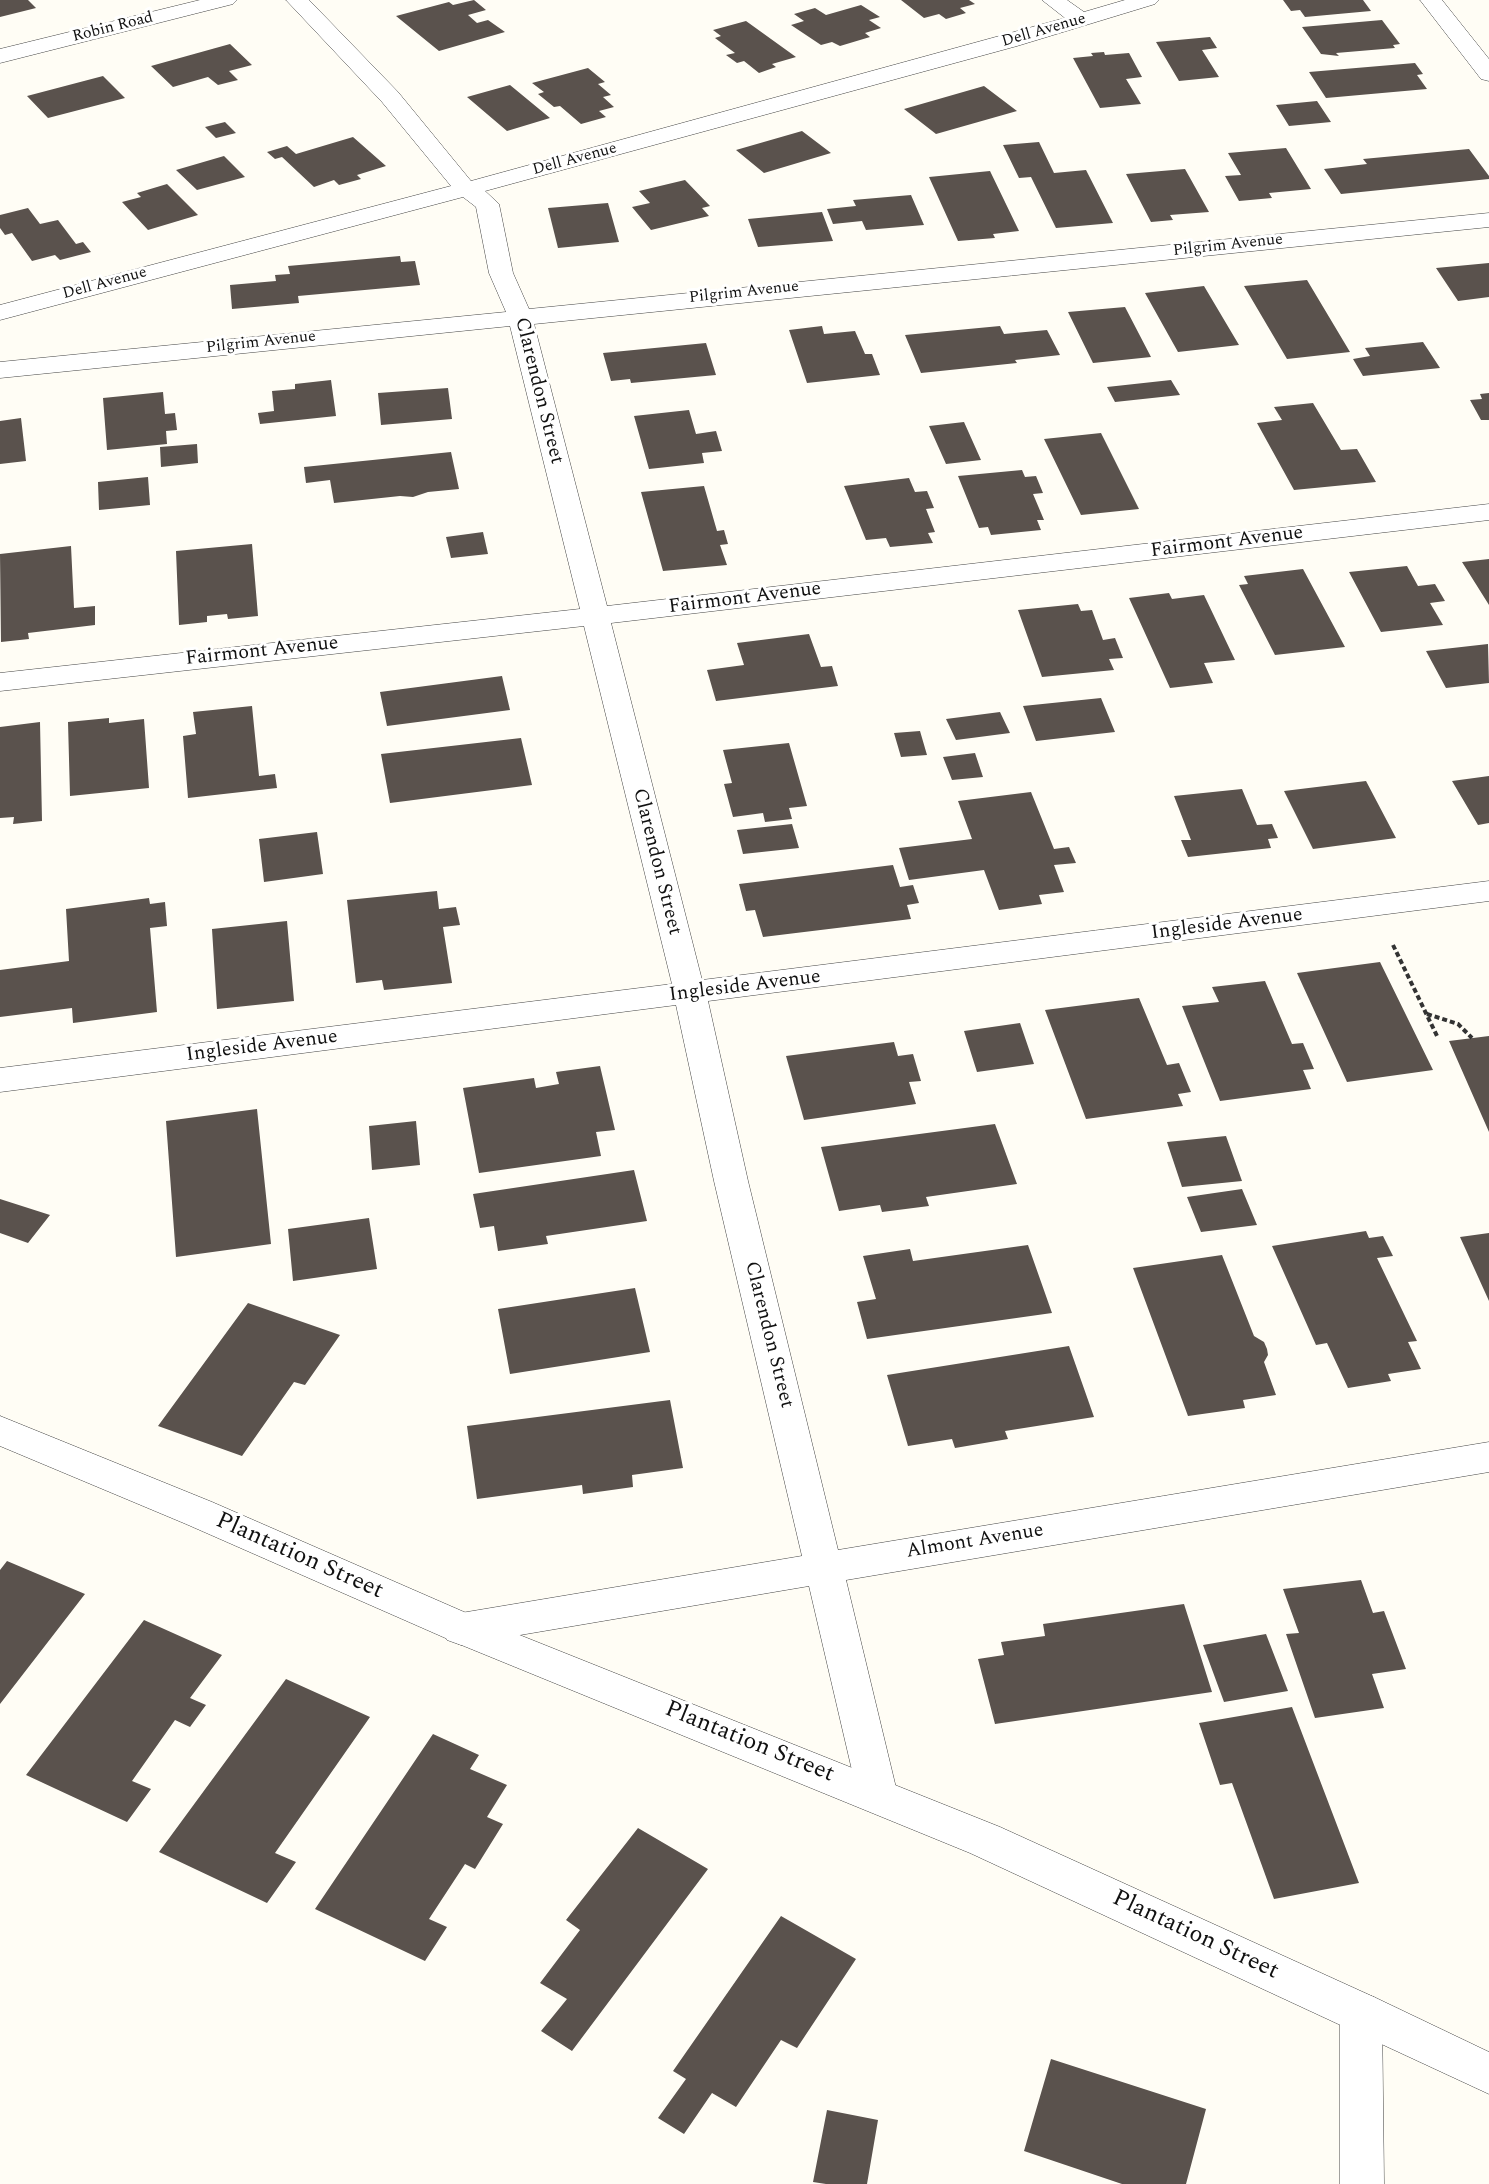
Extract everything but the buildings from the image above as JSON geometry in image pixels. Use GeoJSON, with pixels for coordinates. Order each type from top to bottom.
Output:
{"type":"FeatureCollection","features":[{"type":"Feature","properties":{"kind":"street","name":"Robin Road"},"geometry":{"type":"LineString","coordinates":[[0,56],[226,0]]}},
{"type":"Feature","properties":{"kind":"street","name":"Clarendon Street"},"geometry":{"type":"LineString","coordinates":[[297,0],[390,97],[465,188],[487,204],[501,273],[520,316],[690,994],[734,1193],[825,1566],[878,1796]]}},
{"type":"Feature","properties":{"kind":"street"},"geometry":{"type":"LineString","coordinates":[[1053,0],[1082,20]]}},
{"type":"Feature","properties":{"kind":"street","name":"Dell Avenue"},"geometry":{"type":"LineString","coordinates":[[0,313],[659,138],[1148,0]]}},
{"type":"Feature","properties":{"kind":"street"},"geometry":{"type":"LineString","coordinates":[[1431,0],[1489,74]]}},
{"type":"Feature","properties":{"kind":"street","name":"Pilgrim Avenue"},"geometry":{"type":"LineString","coordinates":[[0,369],[1489,220]]}},
{"type":"Feature","properties":{"kind":"street","name":"Fairmont Avenue"},"geometry":{"type":"LineString","coordinates":[[0,682],[595,616],[1489,512]]}},
{"type":"Feature","properties":{"kind":"street","name":"Ingleside Avenue"},"geometry":{"type":"LineString","coordinates":[[0,1080],[1489,891]]}},
{"type":"Feature","properties":{"kind":"street","name":"Plantation Street"},"geometry":{"type":"LineString","coordinates":[[0,1430],[199,1513],[462,1629],[986,1840],[1361,2012],[1489,2074]]}},
{"type":"Feature","properties":{"kind":"street","name":"Almont Avenue"},"geometry":{"type":"LineString","coordinates":[[462,1629],[825,1566],[1489,1457]]}},
{"type":"Feature","properties":{"kind":"street"},"geometry":{"type":"LineString","coordinates":[[1361,2012],[1362,2184]]}},
{"type":"Feature","properties":{"kind":"path"},"geometry":{"type":"LineString","coordinates":[[1391,942],[1437,1036]]}},
{"type":"Feature","properties":{"kind":"path"},"geometry":{"type":"LineString","coordinates":[[1426,1014],[1458,1024],[1472,1038]]}}]}
